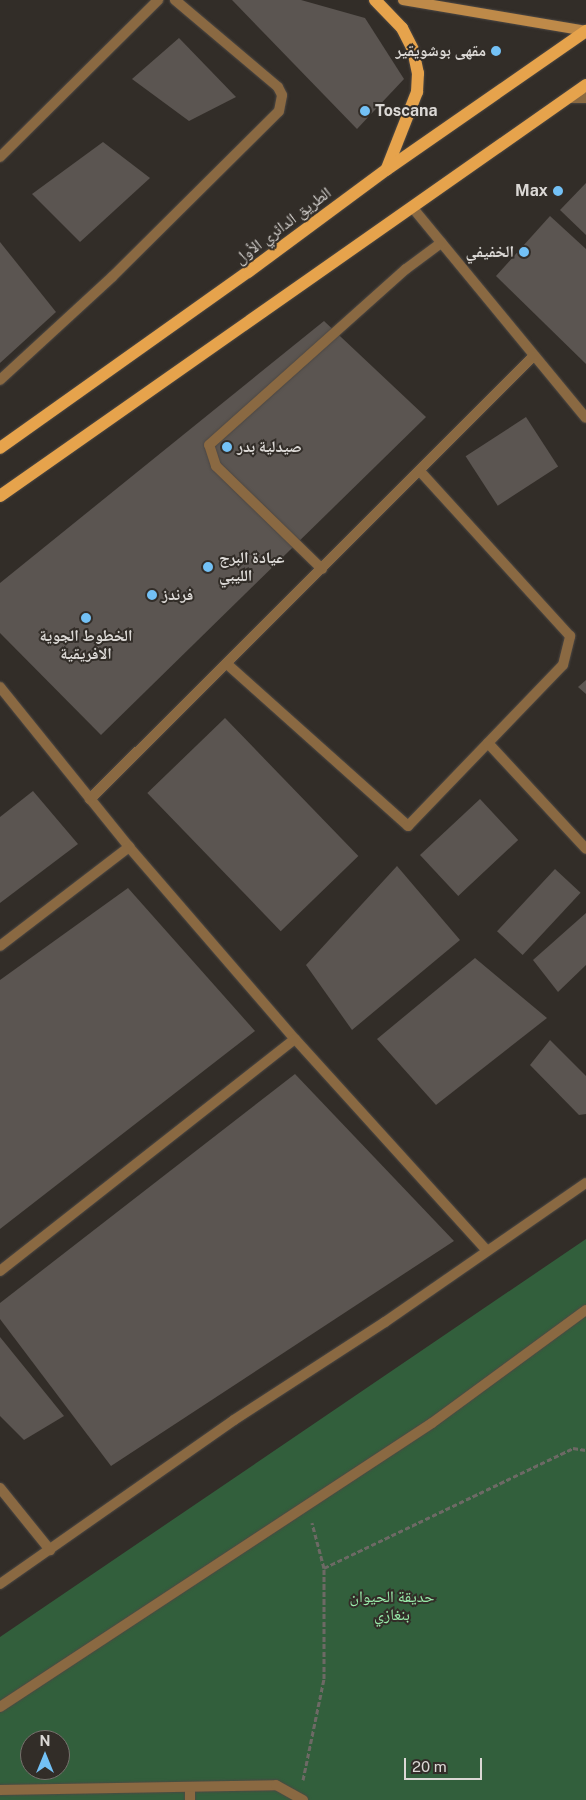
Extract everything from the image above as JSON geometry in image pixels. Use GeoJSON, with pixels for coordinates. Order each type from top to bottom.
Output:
{"type":"FeatureCollection","features":[{"type":"Feature","properties":{"kind":"main road"},"geometry":{"type":"LineString","coordinates":[[375,0],[402,28],[413,50],[418,72],[417,92],[403,135],[386,170]]}},
{"type":"Feature","properties":{"kind":"main road","name":"الطريق الدائري الأول"},"geometry":{"type":"LineString","coordinates":[[0,448],[248,272],[386,170],[586,31]]}},
{"type":"Feature","properties":{"kind":"main road"},"geometry":{"type":"LineString","coordinates":[[0,496],[586,85]]}},
{"type":"Feature","properties":{"kind":"street"},"geometry":{"type":"LineString","coordinates":[[0,157],[158,0]]}},
{"type":"Feature","properties":{"kind":"street"},"geometry":{"type":"LineString","coordinates":[[0,380],[112,277],[279,111],[282,95],[278,87],[175,0]]}},
{"type":"Feature","properties":{"kind":"street"},"geometry":{"type":"LineString","coordinates":[[403,0],[586,31]]}},
{"type":"Feature","properties":{"kind":"street"},"geometry":{"type":"LineString","coordinates":[[568,98],[586,98]]}},
{"type":"Feature","properties":{"kind":"street"},"geometry":{"type":"LineString","coordinates":[[412,208],[533,357],[586,418]]}},
{"type":"Feature","properties":{"kind":"street"},"geometry":{"type":"LineString","coordinates":[[322,569],[216,466],[209,454],[209,445],[406,269],[441,244]]}},
{"type":"Feature","properties":{"kind":"street"},"geometry":{"type":"LineString","coordinates":[[90,800],[533,357]]}},
{"type":"Feature","properties":{"kind":"street"},"geometry":{"type":"LineString","coordinates":[[227,664],[408,826],[563,665],[570,636],[420,471]]}},
{"type":"Feature","properties":{"kind":"street"},"geometry":{"type":"LineString","coordinates":[[0,687],[129,847],[295,1039],[486,1250]]}},
{"type":"Feature","properties":{"kind":"street"},"geometry":{"type":"LineString","coordinates":[[488,743],[586,849]]}},
{"type":"Feature","properties":{"kind":"street"},"geometry":{"type":"LineString","coordinates":[[0,946],[129,847]]}},
{"type":"Feature","properties":{"kind":"street"},"geometry":{"type":"LineString","coordinates":[[0,1271],[295,1039]]}},
{"type":"Feature","properties":{"kind":"street"},"geometry":{"type":"LineString","coordinates":[[0,1584],[234,1420],[386,1322],[486,1250],[586,1183]]}},
{"type":"Feature","properties":{"kind":"street"},"geometry":{"type":"LineString","coordinates":[[0,1706],[432,1423],[586,1310]]}},
{"type":"Feature","properties":{"kind":"street"},"geometry":{"type":"LineString","coordinates":[[0,1488],[50,1550]]}},
{"type":"Feature","properties":{"kind":"street"},"geometry":{"type":"LineString","coordinates":[[0,1790],[276,1785],[301,1799]]}},
{"type":"Feature","properties":{"kind":"street"},"geometry":{"type":"LineString","coordinates":[[190,1787],[190,1800]]}},
{"type":"Feature","properties":{"kind":"path"},"geometry":{"type":"LineString","coordinates":[[324,1568],[572,1448],[586,1450]]}},
{"type":"Feature","properties":{"kind":"path"},"geometry":{"type":"LineString","coordinates":[[301,1799],[324,1679],[324,1568],[308,1506]]}},
{"type":"Feature","properties":{"kind":"green space","name":"حديقة الحيوان بنغازي"},"geometry":{"type":"Polygon","coordinates":[[[586,1239],[586,1800],[0,1800],[0,1637],[586,1239]]]}},
{"type":"Feature","properties":{"kind":"building"},"geometry":{"type":"Polygon","coordinates":[[[232,0],[301,0],[365,18],[404,79],[357,129],[232,0]]]}},
{"type":"Feature","properties":{"kind":"building"},"geometry":{"type":"Polygon","coordinates":[[[179,38],[236,97],[189,121],[132,79],[179,38]]]}},
{"type":"Feature","properties":{"kind":"building"},"geometry":{"type":"Polygon","coordinates":[[[103,142],[150,178],[80,242],[32,194],[103,142]]]}},
{"type":"Feature","properties":{"kind":"building"},"geometry":{"type":"Polygon","coordinates":[[[586,183],[586,235],[560,210],[586,183]]]}},
{"type":"Feature","properties":{"kind":"building"},"geometry":{"type":"Polygon","coordinates":[[[550,216],[586,249],[586,364],[496,276],[550,216]]]}},
{"type":"Feature","properties":{"kind":"building"},"geometry":{"type":"Polygon","coordinates":[[[0,242],[56,312],[0,363],[0,242]]]}},
{"type":"Feature","properties":{"kind":"building"},"geometry":{"type":"Polygon","coordinates":[[[324,321],[426,417],[101,735],[0,633],[0,583],[324,321]]]}},
{"type":"Feature","properties":{"kind":"building"},"geometry":{"type":"Polygon","coordinates":[[[526,417],[558,466],[498,506],[466,456],[526,417]]]}},
{"type":"Feature","properties":{"kind":"building"},"geometry":{"type":"Polygon","coordinates":[[[586,680],[586,694],[578,687],[586,680]]]}},
{"type":"Feature","properties":{"kind":"building"},"geometry":{"type":"Polygon","coordinates":[[[225,718],[358,856],[281,931],[147,793],[225,718]]]}},
{"type":"Feature","properties":{"kind":"building"},"geometry":{"type":"Polygon","coordinates":[[[33,791],[78,844],[0,903],[0,817],[33,791]]]}},
{"type":"Feature","properties":{"kind":"building"},"geometry":{"type":"Polygon","coordinates":[[[480,799],[518,840],[458,896],[420,855],[480,799]]]}},
{"type":"Feature","properties":{"kind":"building"},"geometry":{"type":"Polygon","coordinates":[[[397,866],[460,940],[352,1030],[306,965],[397,866]]]}},
{"type":"Feature","properties":{"kind":"building"},"geometry":{"type":"Polygon","coordinates":[[[555,869],[581,893],[523,955],[497,931],[555,869]]]}},
{"type":"Feature","properties":{"kind":"building"},"geometry":{"type":"Polygon","coordinates":[[[128,888],[255,1031],[0,1229],[0,980],[128,888]]]}},
{"type":"Feature","properties":{"kind":"building"},"geometry":{"type":"Polygon","coordinates":[[[586,913],[586,965],[558,992],[533,960],[586,913]]]}},
{"type":"Feature","properties":{"kind":"building"},"geometry":{"type":"Polygon","coordinates":[[[475,958],[547,1018],[436,1105],[377,1039],[475,958]]]}},
{"type":"Feature","properties":{"kind":"building"},"geometry":{"type":"Polygon","coordinates":[[[550,1040],[586,1076],[586,1114],[579,1115],[530,1065],[550,1040]]]}},
{"type":"Feature","properties":{"kind":"building"},"geometry":{"type":"Polygon","coordinates":[[[295,1074],[454,1241],[111,1466],[0,1319],[0,1303],[295,1074]]]}},
{"type":"Feature","properties":{"kind":"building"},"geometry":{"type":"Polygon","coordinates":[[[0,1337],[64,1416],[24,1440],[0,1416],[0,1337]]]}},
{"type":"Feature","properties":{"kind":"place","name":"مقهى بوشويقير"},"geometry":{"type":"Point","coordinates":[496,51]}},
{"type":"Feature","properties":{"kind":"place","name":"Toscana"},"geometry":{"type":"Point","coordinates":[365,111]}},
{"type":"Feature","properties":{"kind":"place","name":"Max"},"geometry":{"type":"Point","coordinates":[558,191]}},
{"type":"Feature","properties":{"kind":"place","name":"الخفيفي"},"geometry":{"type":"Point","coordinates":[524,252]}},
{"type":"Feature","properties":{"kind":"place","name":"صيدلية بدر"},"geometry":{"type":"Point","coordinates":[227,447]}},
{"type":"Feature","properties":{"kind":"place","name":"عيادة البرج الليبي"},"geometry":{"type":"Point","coordinates":[208,567]}},
{"type":"Feature","properties":{"kind":"place","name":"فرندز"},"geometry":{"type":"Point","coordinates":[152,595]}},
{"type":"Feature","properties":{"kind":"place","name":"الخطوط الجوية الافريقية"},"geometry":{"type":"Point","coordinates":[86,618]}}]}
